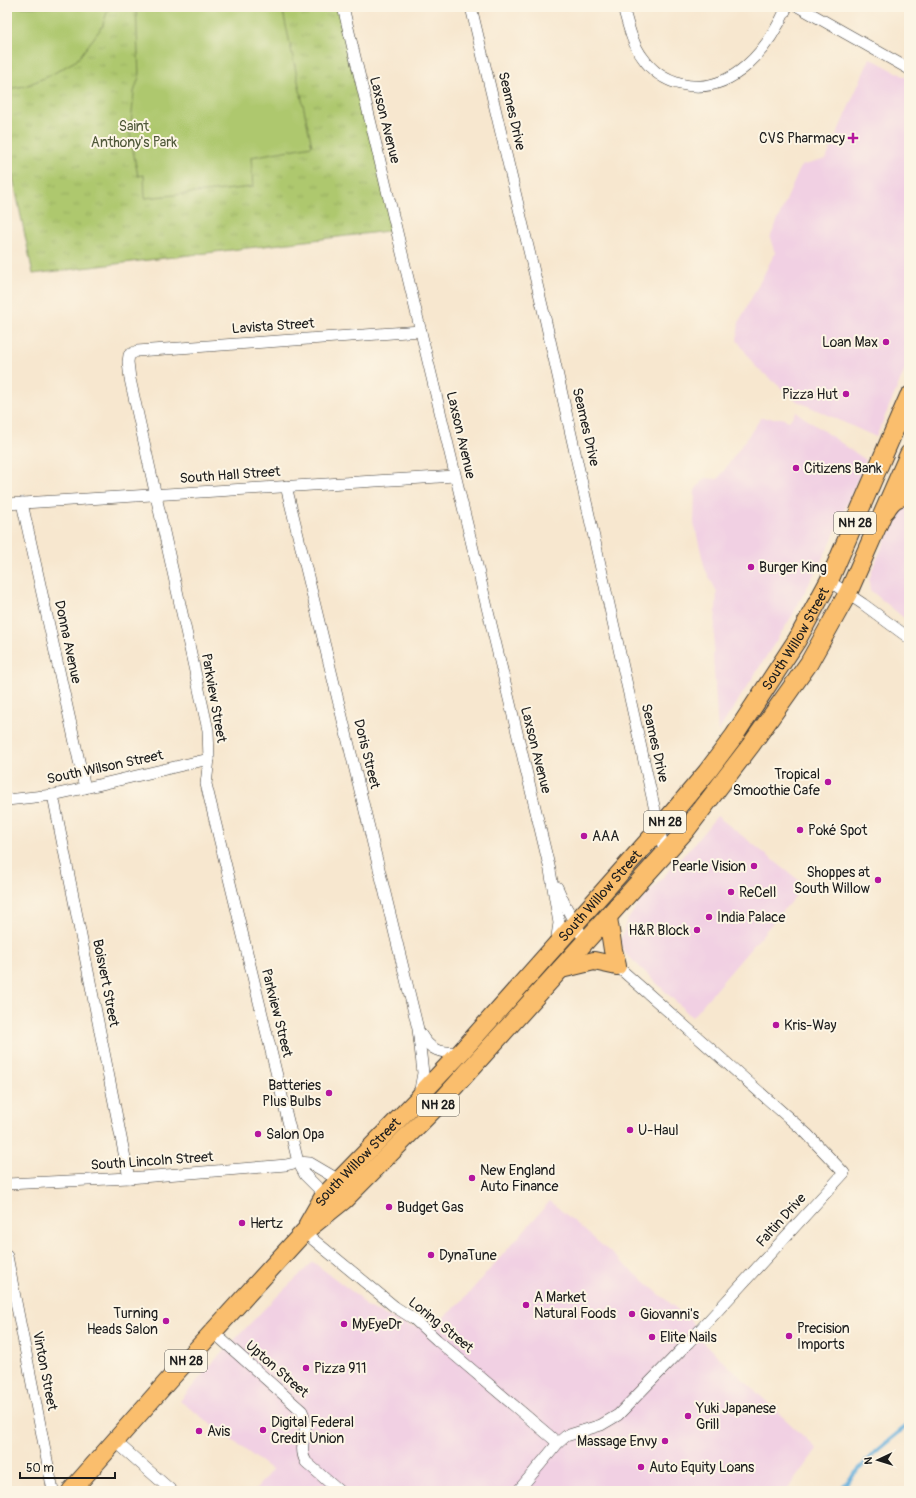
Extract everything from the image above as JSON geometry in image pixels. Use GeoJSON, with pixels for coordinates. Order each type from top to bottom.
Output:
{"type":"FeatureCollection","features":[{"type":"Feature","properties":{"kind":"main road","name":"South Willow Street"},"geometry":{"type":"LineString","coordinates":[[70,1491],[304,1232],[331,1200],[339,1179],[384,1136],[418,1099],[424,1090],[461,1052],[659,829],[707,772],[734,736],[797,640],[829,581],[909,396]]}},
{"type":"Feature","properties":{"kind":"main road","name":"South Willow Street"},"geometry":{"type":"LineString","coordinates":[[331,1200],[354,1190],[436,1107],[665,855],[707,805],[808,663],[848,593],[882,516],[905,477],[909,454]]}},
{"type":"Feature","properties":{"kind":"main road"},"geometry":{"type":"LineString","coordinates":[[882,516],[892,501],[896,498],[909,496]]}},
{"type":"Feature","properties":{"kind":"main road"},"geometry":{"type":"LineString","coordinates":[[561,969],[594,961],[617,966],[608,918]]}},
{"type":"Feature","properties":{"kind":"street","name":"Laxson Avenue"},"geometry":{"type":"LineString","coordinates":[[343,7],[550,870],[559,923],[556,945]]}},
{"type":"Feature","properties":{"kind":"street","name":"Seames Drive"},"geometry":{"type":"LineString","coordinates":[[471,7],[546,318],[665,855]]}},
{"type":"Feature","properties":{"kind":"street"},"geometry":{"type":"LineString","coordinates":[[623,7],[635,45],[642,58],[652,69],[662,77],[673,82],[700,87],[711,86],[723,82],[748,64],[768,40],[787,7]]}},
{"type":"Feature","properties":{"kind":"street"},"geometry":{"type":"LineString","coordinates":[[799,7],[909,69]]}},
{"type":"Feature","properties":{"kind":"street","name":"Lavista Street"},"geometry":{"type":"LineString","coordinates":[[129,355],[138,351],[420,331]]}},
{"type":"Feature","properties":{"kind":"street","name":"Parkview Street"},"geometry":{"type":"LineString","coordinates":[[129,355],[128,362],[130,379],[157,494],[208,730],[209,759],[206,784],[298,1162]]}},
{"type":"Feature","properties":{"kind":"street","name":"South Hall Street"},"geometry":{"type":"LineString","coordinates":[[7,504],[455,476]]}},
{"type":"Feature","properties":{"kind":"street","name":"Doris Street"},"geometry":{"type":"LineString","coordinates":[[286,486],[418,1029],[423,1073],[418,1099]]}},
{"type":"Feature","properties":{"kind":"street","name":"Donna Avenue"},"geometry":{"type":"LineString","coordinates":[[22,503],[85,788]]}},
{"type":"Feature","properties":{"kind":"street"},"geometry":{"type":"LineString","coordinates":[[829,581],[848,593],[909,638]]}},
{"type":"Feature","properties":{"kind":"street","name":"South Wilson Street"},"geometry":{"type":"LineString","coordinates":[[7,800],[53,795],[209,759]]}},
{"type":"Feature","properties":{"kind":"street","name":"Boisvert Street"},"geometry":{"type":"LineString","coordinates":[[53,795],[129,1178]]}},
{"type":"Feature","properties":{"kind":"street","name":"Laxson Avenue"},"geometry":{"type":"LineString","coordinates":[[550,870],[566,907],[586,942]]}},
{"type":"Feature","properties":{"kind":"street","name":"Faltin Drive"},"geometry":{"type":"LineString","coordinates":[[518,1491],[558,1443],[566,1436],[601,1425],[618,1415],[688,1343],[844,1173],[807,1134],[617,966]]}},
{"type":"Feature","properties":{"kind":"street","name":"Doris Street"},"geometry":{"type":"LineString","coordinates":[[418,1029],[423,1038],[435,1050],[449,1053],[461,1052]]}},
{"type":"Feature","properties":{"kind":"street"},"geometry":{"type":"LineString","coordinates":[[298,1162],[305,1175],[331,1200]]}},
{"type":"Feature","properties":{"kind":"street","name":"South Lincoln Street"},"geometry":{"type":"LineString","coordinates":[[7,1184],[129,1178],[263,1168],[298,1162],[310,1163],[339,1179],[354,1190]]}},
{"type":"Feature","properties":{"kind":"street","name":"Loring Street"},"geometry":{"type":"LineString","coordinates":[[304,1232],[395,1307],[414,1319],[558,1443]]}},
{"type":"Feature","properties":{"kind":"street","name":"Vinton Street"},"geometry":{"type":"LineString","coordinates":[[7,1256],[53,1491]]}},
{"type":"Feature","properties":{"kind":"street","name":"Upton Street"},"geometry":{"type":"LineString","coordinates":[[213,1332],[302,1411],[306,1422],[306,1433],[302,1450],[303,1456],[306,1462],[339,1491]]}},
{"type":"Feature","properties":{"kind":"street"},"geometry":{"type":"LineString","coordinates":[[115,1441],[172,1491]]}},
{"type":"Feature","properties":{"kind":"shaded area"},"geometry":{"type":"Polygon","coordinates":[[[870,58],[909,79],[909,360],[876,437],[797,401],[755,366],[737,340],[739,322],[775,253],[770,238],[801,166],[826,159],[870,58]]]}},
{"type":"Feature","properties":{"kind":"shaded area"},"geometry":{"type":"Polygon","coordinates":[[[796,412],[866,460],[829,546],[792,616],[718,732],[713,656],[717,592],[705,569],[694,523],[695,490],[704,478],[718,479],[761,418],[782,418],[789,421],[796,412]]]}},
{"type":"Feature","properties":{"kind":"shaded area"},"geometry":{"type":"Polygon","coordinates":[[[909,485],[909,622],[870,590],[869,580],[909,485]]]}},
{"type":"Feature","properties":{"kind":"shaded area"},"geometry":{"type":"Polygon","coordinates":[[[717,816],[805,885],[692,1017],[624,952],[620,943],[626,922],[640,902],[692,846],[717,816]]]}},
{"type":"Feature","properties":{"kind":"shaded area"},"geometry":{"type":"Polygon","coordinates":[[[550,1201],[691,1321],[704,1343],[817,1449],[786,1491],[254,1491],[272,1470],[180,1401],[214,1361],[267,1306],[313,1262],[358,1296],[367,1307],[410,1326],[435,1325],[461,1302],[550,1201]]]}},
{"type":"Feature","properties":{"kind":"green space","name":"Saint Anthony's Park"},"geometry":{"type":"Polygon","coordinates":[[[7,7],[343,7],[396,230],[33,274],[7,149],[7,7]]]}},
{"type":"Feature","properties":{"kind":"green space"},"geometry":{"type":"Polygon","coordinates":[[[7,7],[109,7],[102,27],[77,60],[49,76],[25,86],[7,89],[7,7]]]}},
{"type":"Feature","properties":{"kind":"green space"},"geometry":{"type":"Polygon","coordinates":[[[136,7],[282,7],[312,146],[251,157],[253,187],[145,198],[144,175],[138,176],[130,135],[134,92],[139,77],[136,7]]]}},
{"type":"Feature","properties":{"kind":"waterway"},"geometry":{"type":"LineString","coordinates":[[839,1491],[875,1452],[909,1424]]}},
{"type":"Feature","properties":{"kind":"place","name":"CVS Pharmacy"},"geometry":{"type":"Point","coordinates":[853,138]}},
{"type":"Feature","properties":{"kind":"place","name":"Loan Max"},"geometry":{"type":"Point","coordinates":[886,342]}},
{"type":"Feature","properties":{"kind":"place","name":"Pizza Hut"},"geometry":{"type":"Point","coordinates":[846,394]}},
{"type":"Feature","properties":{"kind":"place","name":"Citizens Bank"},"geometry":{"type":"Point","coordinates":[796,468]}},
{"type":"Feature","properties":{"kind":"place","name":"Burger King"},"geometry":{"type":"Point","coordinates":[751,567]}},
{"type":"Feature","properties":{"kind":"place","name":"Tropical Smoothie Cafe"},"geometry":{"type":"Point","coordinates":[828,782]}},
{"type":"Feature","properties":{"kind":"place","name":"Poké Spot"},"geometry":{"type":"Point","coordinates":[800,830]}},
{"type":"Feature","properties":{"kind":"place","name":"AAA"},"geometry":{"type":"Point","coordinates":[584,836]}},
{"type":"Feature","properties":{"kind":"place","name":"Pearle Vision"},"geometry":{"type":"Point","coordinates":[754,866]}},
{"type":"Feature","properties":{"kind":"place","name":"Shoppes at South Willow"},"geometry":{"type":"Point","coordinates":[878,880]}},
{"type":"Feature","properties":{"kind":"place","name":"ReCell"},"geometry":{"type":"Point","coordinates":[731,892]}},
{"type":"Feature","properties":{"kind":"place","name":"India Palace"},"geometry":{"type":"Point","coordinates":[709,917]}},
{"type":"Feature","properties":{"kind":"place","name":"H&R Block"},"geometry":{"type":"Point","coordinates":[697,930]}},
{"type":"Feature","properties":{"kind":"place","name":"Kris-Way"},"geometry":{"type":"Point","coordinates":[776,1025]}},
{"type":"Feature","properties":{"kind":"place","name":"Batteries Plus Bulbs"},"geometry":{"type":"Point","coordinates":[329,1093]}},
{"type":"Feature","properties":{"kind":"place","name":"U-Haul"},"geometry":{"type":"Point","coordinates":[630,1130]}},
{"type":"Feature","properties":{"kind":"place","name":"Salon Opa"},"geometry":{"type":"Point","coordinates":[258,1134]}},
{"type":"Feature","properties":{"kind":"place","name":"New England Auto Finance"},"geometry":{"type":"Point","coordinates":[472,1178]}},
{"type":"Feature","properties":{"kind":"place","name":"Budget Gas"},"geometry":{"type":"Point","coordinates":[389,1207]}},
{"type":"Feature","properties":{"kind":"place","name":"Hertz"},"geometry":{"type":"Point","coordinates":[242,1223]}},
{"type":"Feature","properties":{"kind":"place","name":"DynaTune"},"geometry":{"type":"Point","coordinates":[431,1255]}},
{"type":"Feature","properties":{"kind":"place","name":"A Market Natural Foods"},"geometry":{"type":"Point","coordinates":[526,1305]}},
{"type":"Feature","properties":{"kind":"place","name":"Giovanni's"},"geometry":{"type":"Point","coordinates":[632,1314]}},
{"type":"Feature","properties":{"kind":"place","name":"Turning Heads Salon"},"geometry":{"type":"Point","coordinates":[166,1321]}},
{"type":"Feature","properties":{"kind":"place","name":"MyEyeDr"},"geometry":{"type":"Point","coordinates":[344,1324]}},
{"type":"Feature","properties":{"kind":"place","name":"Precision Imports"},"geometry":{"type":"Point","coordinates":[789,1336]}},
{"type":"Feature","properties":{"kind":"place","name":"Elite Nails"},"geometry":{"type":"Point","coordinates":[652,1337]}},
{"type":"Feature","properties":{"kind":"place","name":"Pizza 911"},"geometry":{"type":"Point","coordinates":[306,1368]}},
{"type":"Feature","properties":{"kind":"place","name":"Yuki Japanese Grill"},"geometry":{"type":"Point","coordinates":[688,1416]}},
{"type":"Feature","properties":{"kind":"place","name":"Digital Federal Credit Union"},"geometry":{"type":"Point","coordinates":[263,1430]}},
{"type":"Feature","properties":{"kind":"place","name":"Avis"},"geometry":{"type":"Point","coordinates":[199,1431]}},
{"type":"Feature","properties":{"kind":"place","name":"Massage Envy"},"geometry":{"type":"Point","coordinates":[665,1441]}},
{"type":"Feature","properties":{"kind":"place","name":"Auto Equity Loans"},"geometry":{"type":"Point","coordinates":[641,1467]}}]}
